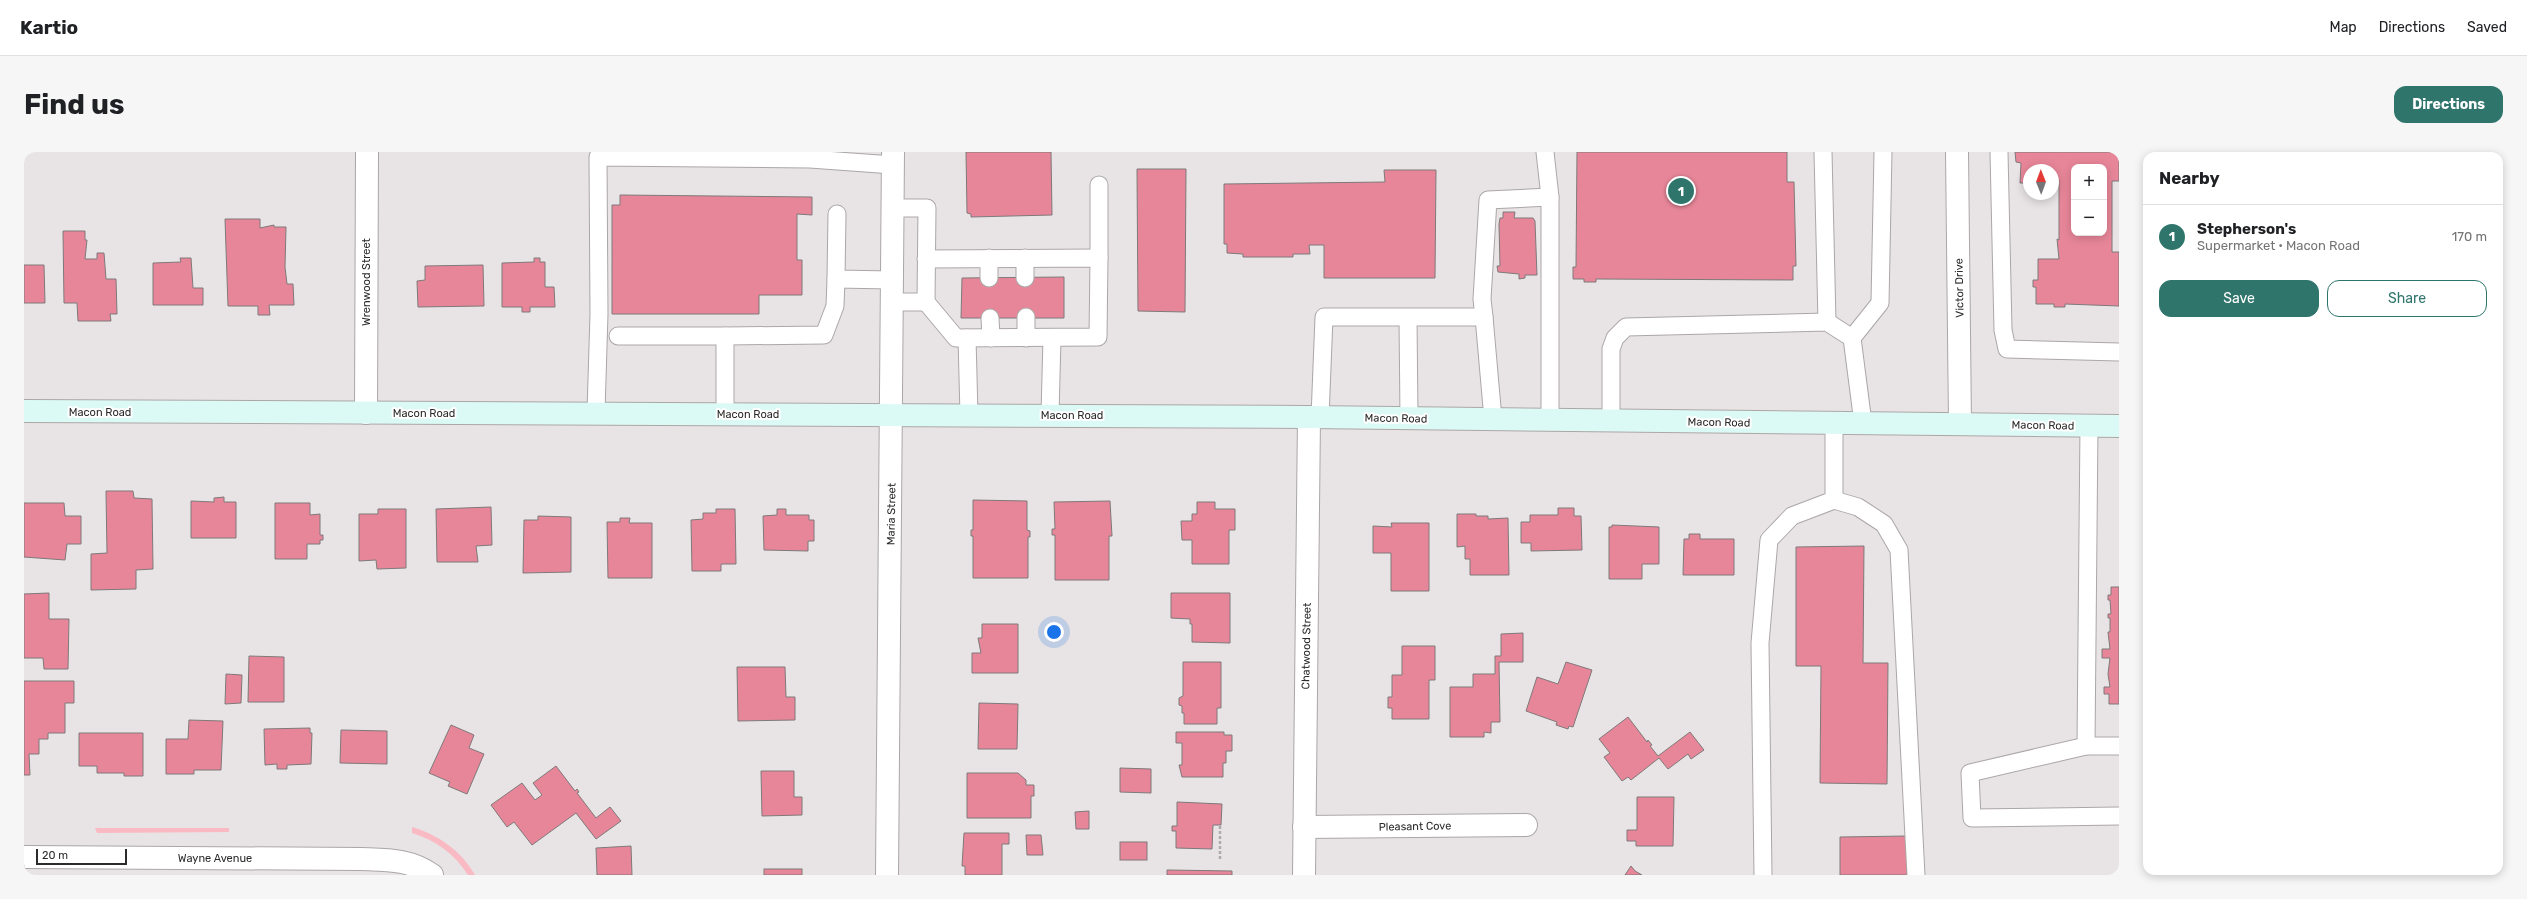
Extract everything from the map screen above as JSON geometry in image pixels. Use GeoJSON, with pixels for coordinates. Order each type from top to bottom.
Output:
{"type":"FeatureCollection","features":[{"type":"Feature","properties":{"kind":"main road","name":"Macon Road"},"geometry":{"type":"LineString","coordinates":[[24,411],[969,414],[2119,426]]}},
{"type":"Feature","properties":{"kind":"street","name":"Wrenwood Street"},"geometry":{"type":"LineString","coordinates":[[366,413],[367,152]]}},
{"type":"Feature","properties":{"kind":"street","name":"Victor Drive"},"geometry":{"type":"LineString","coordinates":[[1957,152],[1960,424]]}},
{"type":"Feature","properties":{"kind":"street","name":"Maria Street"},"geometry":{"type":"LineString","coordinates":[[887,875],[893,159]]}},
{"type":"Feature","properties":{"kind":"street","name":"Chatwood Street"},"geometry":{"type":"LineString","coordinates":[[1304,875],[1315,417]]}},
{"type":"Feature","properties":{"kind":"street","name":"Pleasant Cove"},"geometry":{"type":"LineString","coordinates":[[1304,827],[1526,825]]}},
{"type":"Feature","properties":{"kind":"street","name":"Wayne Avenue"},"geometry":{"type":"LineString","coordinates":[[24,857],[286,857],[405,861],[420,867],[432,875]]}},
{"type":"Feature","properties":{"kind":"lane"},"geometry":{"type":"LineString","coordinates":[[1545,152],[1550,197],[1550,420]]}},
{"type":"Feature","properties":{"kind":"lane"},"geometry":{"type":"LineString","coordinates":[[1823,152],[1827,322]]}},
{"type":"Feature","properties":{"kind":"lane"},"geometry":{"type":"LineString","coordinates":[[1863,423],[1852,338],[1880,303],[1883,152]]}},
{"type":"Feature","properties":{"kind":"lane"},"geometry":{"type":"LineString","coordinates":[[1999,152],[2003,330],[2007,349],[2119,352]]}},
{"type":"Feature","properties":{"kind":"lane"},"geometry":{"type":"LineString","coordinates":[[596,412],[599,314],[598,157],[893,159]]}},
{"type":"Feature","properties":{"kind":"lane"},"geometry":{"type":"LineString","coordinates":[[893,208],[927,208],[926,302],[956,338],[1098,337],[1100,258],[1099,185]]}},
{"type":"Feature","properties":{"kind":"lane"},"geometry":{"type":"LineString","coordinates":[[1493,419],[1482,299],[1488,200],[1550,197]]}},
{"type":"Feature","properties":{"kind":"lane"},"geometry":{"type":"LineString","coordinates":[[618,336],[824,335],[835,306],[837,214]]}},
{"type":"Feature","properties":{"kind":"lane"},"geometry":{"type":"LineString","coordinates":[[989,258],[989,278]]}},
{"type":"Feature","properties":{"kind":"lane"},"geometry":{"type":"LineString","coordinates":[[1025,258],[1025,278]]}},
{"type":"Feature","properties":{"kind":"lane"},"geometry":{"type":"LineString","coordinates":[[926,259],[1100,258]]}},
{"type":"Feature","properties":{"kind":"lane"},"geometry":{"type":"LineString","coordinates":[[836,279],[892,280]]}},
{"type":"Feature","properties":{"kind":"lane"},"geometry":{"type":"LineString","coordinates":[[893,302],[926,302]]}},
{"type":"Feature","properties":{"kind":"lane"},"geometry":{"type":"LineString","coordinates":[[1315,417],[1324,317],[1484,317]]}},
{"type":"Feature","properties":{"kind":"lane"},"geometry":{"type":"LineString","coordinates":[[990,318],[991,338]]}},
{"type":"Feature","properties":{"kind":"lane"},"geometry":{"type":"LineString","coordinates":[[1026,318],[1026,338]]}},
{"type":"Feature","properties":{"kind":"lane"},"geometry":{"type":"LineString","coordinates":[[1408,318],[1409,418]]}},
{"type":"Feature","properties":{"kind":"lane"},"geometry":{"type":"LineString","coordinates":[[1611,420],[1611,349],[1615,338],[1626,327],[1827,322],[1852,338]]}},
{"type":"Feature","properties":{"kind":"lane"},"geometry":{"type":"LineString","coordinates":[[725,336],[725,414]]}},
{"type":"Feature","properties":{"kind":"lane"},"geometry":{"type":"LineString","coordinates":[[967,338],[969,414]]}},
{"type":"Feature","properties":{"kind":"lane"},"geometry":{"type":"LineString","coordinates":[[1050,415],[1052,338]]}},
{"type":"Feature","properties":{"kind":"lane"},"geometry":{"type":"LineString","coordinates":[[1834,423],[1834,500]]}},
{"type":"Feature","properties":{"kind":"lane"},"geometry":{"type":"LineString","coordinates":[[2086,746],[2089,425]]}},
{"type":"Feature","properties":{"kind":"lane"},"geometry":{"type":"LineString","coordinates":[[1763,875],[1760,643],[1769,540],[1792,516],[1834,500],[1858,507],[1884,524],[1898,550],[1916,875]]}},
{"type":"Feature","properties":{"kind":"lane"},"geometry":{"type":"LineString","coordinates":[[2119,746],[2086,746],[1970,773],[1972,818],[2119,816]]}},
{"type":"Feature","properties":{"kind":"path"},"geometry":{"type":"LineString","coordinates":[[1220,826],[1220,860]]}},
{"type":"Feature","properties":{"kind":"shaded area"},"geometry":{"type":"Polygon","coordinates":[[[412,827],[431,834],[456,851],[475,875],[468,875],[451,854],[444,849],[429,840],[412,833],[412,827]]]}},
{"type":"Feature","properties":{"kind":"shaded area"},"geometry":{"type":"Polygon","coordinates":[[[95,828],[229,828],[229,832],[97,833],[95,828]]]}},
{"type":"Feature","properties":{"kind":"building"},"geometry":{"type":"Polygon","coordinates":[[[966,152],[1051,152],[1052,215],[971,217],[971,214],[967,213],[966,152]]]}},
{"type":"Feature","properties":{"kind":"building"},"geometry":{"type":"Polygon","coordinates":[[[1577,152],[1787,152],[1787,182],[1794,182],[1796,266],[1793,266],[1793,280],[1596,279],[1596,282],[1584,282],[1584,279],[1573,279],[1573,267],[1576,267],[1577,152]]]}},
{"type":"Feature","properties":{"kind":"building"},"geometry":{"type":"Polygon","coordinates":[[[2015,152],[2119,152],[2119,181],[2112,181],[2112,252],[2119,252],[2119,306],[2065,304],[2065,307],[2054,307],[2054,304],[2036,304],[2036,287],[2033,287],[2033,280],[2038,280],[2038,259],[2059,259],[2057,239],[2059,240],[2059,164],[2023,164],[2023,183],[2020,183],[2021,163],[2016,162],[2015,152]]]}},
{"type":"Feature","properties":{"kind":"building"},"geometry":{"type":"Polygon","coordinates":[[[1137,169],[1186,169],[1185,312],[1138,311],[1137,169]]]}},
{"type":"Feature","properties":{"kind":"building"},"geometry":{"type":"Polygon","coordinates":[[[1384,170],[1436,170],[1435,278],[1324,278],[1324,245],[1309,245],[1310,254],[1293,254],[1293,257],[1243,257],[1243,254],[1227,253],[1227,244],[1224,244],[1224,184],[1385,182],[1384,170]]]}},
{"type":"Feature","properties":{"kind":"building"},"geometry":{"type":"Polygon","coordinates":[[[620,195],[812,197],[812,215],[797,214],[797,260],[802,260],[802,295],[759,295],[759,314],[612,314],[612,205],[620,205],[620,195]]]}},
{"type":"Feature","properties":{"kind":"building"},"geometry":{"type":"Polygon","coordinates":[[[1503,212],[1515,212],[1514,218],[1533,218],[1535,221],[1537,275],[1525,275],[1525,278],[1519,279],[1519,274],[1498,272],[1497,266],[1500,266],[1499,224],[1500,218],[1503,218],[1503,212]]]}},
{"type":"Feature","properties":{"kind":"building"},"geometry":{"type":"Polygon","coordinates":[[[225,219],[260,219],[260,228],[274,225],[274,227],[286,227],[285,267],[287,284],[293,284],[294,305],[269,305],[270,315],[258,315],[258,306],[228,306],[225,219]]]}},
{"type":"Feature","properties":{"kind":"building"},"geometry":{"type":"Polygon","coordinates":[[[63,231],[85,231],[85,240],[87,240],[85,259],[97,259],[97,253],[104,253],[106,279],[116,279],[117,314],[110,314],[111,321],[78,321],[77,303],[64,303],[63,231]]]}},
{"type":"Feature","properties":{"kind":"building"},"geometry":{"type":"Polygon","coordinates":[[[180,258],[191,258],[193,288],[203,288],[203,305],[153,305],[153,263],[181,262],[180,258]]]}},
{"type":"Feature","properties":{"kind":"building"},"geometry":{"type":"Polygon","coordinates":[[[534,258],[540,258],[540,262],[545,262],[545,287],[554,287],[555,307],[530,307],[530,312],[522,312],[522,307],[502,307],[502,263],[534,262],[534,258]]]}},
{"type":"Feature","properties":{"kind":"building"},"geometry":{"type":"Polygon","coordinates":[[[24,265],[44,265],[45,303],[24,303],[24,265]]]}},
{"type":"Feature","properties":{"kind":"building"},"geometry":{"type":"Polygon","coordinates":[[[483,265],[484,306],[418,307],[417,281],[425,280],[425,266],[483,265]]]}},
{"type":"Feature","properties":{"kind":"building"},"geometry":{"type":"Polygon","coordinates":[[[1064,277],[1064,318],[961,318],[962,278],[1064,277]]]}},
{"type":"Feature","properties":{"kind":"building"},"geometry":{"type":"Polygon","coordinates":[[[106,491],[133,491],[134,498],[152,499],[153,569],[136,570],[136,589],[91,590],[91,554],[107,553],[106,491]]]}},
{"type":"Feature","properties":{"kind":"building"},"geometry":{"type":"Polygon","coordinates":[[[224,497],[224,502],[236,502],[236,538],[191,538],[191,501],[214,502],[214,498],[224,497]]]}},
{"type":"Feature","properties":{"kind":"building"},"geometry":{"type":"Polygon","coordinates":[[[973,500],[1027,501],[1027,530],[1030,531],[1030,537],[1028,537],[1028,578],[973,578],[973,536],[971,536],[971,530],[973,530],[973,500]]]}},
{"type":"Feature","properties":{"kind":"building"},"geometry":{"type":"Polygon","coordinates":[[[1110,501],[1112,536],[1109,536],[1109,580],[1055,580],[1055,535],[1052,535],[1052,529],[1055,529],[1054,502],[1110,501]]]}},
{"type":"Feature","properties":{"kind":"building"},"geometry":{"type":"Polygon","coordinates":[[[1197,502],[1215,502],[1215,509],[1235,509],[1235,530],[1229,530],[1229,564],[1192,564],[1192,540],[1182,540],[1181,521],[1192,521],[1192,514],[1197,514],[1197,502]]]}},
{"type":"Feature","properties":{"kind":"building"},"geometry":{"type":"Polygon","coordinates":[[[24,503],[64,503],[65,516],[81,516],[81,544],[67,544],[65,560],[24,557],[24,503]]]}},
{"type":"Feature","properties":{"kind":"building"},"geometry":{"type":"Polygon","coordinates":[[[275,503],[310,503],[310,515],[320,514],[320,535],[323,535],[323,540],[320,540],[320,544],[307,544],[307,559],[275,559],[275,503]]]}},
{"type":"Feature","properties":{"kind":"building"},"geometry":{"type":"Polygon","coordinates":[[[491,507],[492,545],[476,546],[478,562],[437,562],[436,509],[491,507]]]}},
{"type":"Feature","properties":{"kind":"building"},"geometry":{"type":"Polygon","coordinates":[[[1558,508],[1574,508],[1574,516],[1581,516],[1582,550],[1531,551],[1531,543],[1521,543],[1521,522],[1530,522],[1530,515],[1558,515],[1558,508]]]}},
{"type":"Feature","properties":{"kind":"building"},"geometry":{"type":"Polygon","coordinates":[[[378,509],[406,509],[406,568],[377,569],[376,560],[359,561],[359,514],[378,514],[378,509]]]}},
{"type":"Feature","properties":{"kind":"building"},"geometry":{"type":"Polygon","coordinates":[[[716,509],[735,509],[736,564],[721,564],[721,571],[692,571],[691,520],[703,519],[703,513],[716,513],[716,509]]]}},
{"type":"Feature","properties":{"kind":"building"},"geometry":{"type":"Polygon","coordinates":[[[777,509],[786,509],[786,515],[809,515],[809,520],[814,520],[814,541],[808,541],[808,551],[764,550],[763,516],[777,515],[777,509]]]}},
{"type":"Feature","properties":{"kind":"building"},"geometry":{"type":"Polygon","coordinates":[[[1457,514],[1476,514],[1476,516],[1488,516],[1488,519],[1508,518],[1509,575],[1470,575],[1470,559],[1465,559],[1465,546],[1457,547],[1457,514]]]}},
{"type":"Feature","properties":{"kind":"building"},"geometry":{"type":"Polygon","coordinates":[[[538,516],[571,517],[571,572],[523,573],[524,520],[538,520],[538,516]]]}},
{"type":"Feature","properties":{"kind":"building"},"geometry":{"type":"Polygon","coordinates":[[[620,518],[630,518],[629,523],[652,523],[652,578],[608,578],[607,522],[620,522],[620,518]]]}},
{"type":"Feature","properties":{"kind":"building"},"geometry":{"type":"Polygon","coordinates":[[[1391,523],[1429,523],[1429,591],[1391,591],[1391,553],[1373,553],[1373,526],[1392,527],[1391,523]]]}},
{"type":"Feature","properties":{"kind":"building"},"geometry":{"type":"Polygon","coordinates":[[[1612,525],[1659,527],[1659,564],[1642,564],[1642,579],[1609,579],[1609,527],[1612,527],[1612,525]]]}},
{"type":"Feature","properties":{"kind":"building"},"geometry":{"type":"Polygon","coordinates":[[[1689,534],[1700,534],[1700,539],[1734,539],[1734,575],[1683,575],[1684,539],[1689,539],[1689,534]]]}},
{"type":"Feature","properties":{"kind":"building"},"geometry":{"type":"Polygon","coordinates":[[[1864,546],[1863,663],[1888,663],[1887,784],[1820,783],[1821,666],[1796,666],[1796,547],[1864,546]]]}},
{"type":"Feature","properties":{"kind":"building"},"geometry":{"type":"Polygon","coordinates":[[[2111,587],[2119,587],[2119,704],[2109,704],[2109,694],[2104,694],[2104,687],[2110,687],[2108,674],[2110,658],[2102,658],[2102,649],[2110,649],[2108,632],[2110,632],[2110,618],[2108,618],[2108,614],[2111,614],[2108,595],[2111,595],[2111,587]]]}},
{"type":"Feature","properties":{"kind":"building"},"geometry":{"type":"Polygon","coordinates":[[[49,593],[49,619],[69,619],[68,669],[44,669],[43,658],[24,658],[24,594],[49,593]]]}},
{"type":"Feature","properties":{"kind":"building"},"geometry":{"type":"Polygon","coordinates":[[[1171,593],[1230,593],[1230,643],[1192,642],[1192,624],[1190,624],[1190,619],[1171,618],[1171,593]]]}},
{"type":"Feature","properties":{"kind":"building"},"geometry":{"type":"Polygon","coordinates":[[[982,624],[1018,624],[1018,673],[972,673],[972,653],[981,653],[978,638],[982,638],[982,624]]]}},
{"type":"Feature","properties":{"kind":"building"},"geometry":{"type":"Polygon","coordinates":[[[1523,633],[1523,662],[1499,662],[1500,722],[1491,722],[1491,733],[1484,732],[1484,737],[1450,737],[1450,687],[1473,687],[1473,674],[1495,674],[1495,656],[1501,656],[1501,634],[1523,633]]]}},
{"type":"Feature","properties":{"kind":"building"},"geometry":{"type":"Polygon","coordinates":[[[1402,646],[1435,646],[1435,680],[1429,680],[1429,719],[1392,719],[1392,708],[1388,708],[1388,697],[1392,697],[1392,675],[1402,675],[1402,646]]]}},
{"type":"Feature","properties":{"kind":"building"},"geometry":{"type":"Polygon","coordinates":[[[249,656],[284,657],[284,702],[248,702],[249,656]]]}},
{"type":"Feature","properties":{"kind":"building"},"geometry":{"type":"Polygon","coordinates":[[[1183,662],[1221,662],[1221,708],[1217,708],[1217,724],[1184,724],[1184,713],[1182,713],[1182,706],[1179,705],[1179,698],[1183,696],[1183,662]]]}},
{"type":"Feature","properties":{"kind":"building"},"geometry":{"type":"Polygon","coordinates":[[[1566,662],[1592,670],[1573,727],[1569,726],[1568,729],[1556,725],[1557,722],[1526,711],[1537,677],[1558,684],[1566,662]]]}},
{"type":"Feature","properties":{"kind":"building"},"geometry":{"type":"Polygon","coordinates":[[[737,667],[785,667],[786,697],[795,697],[795,720],[738,721],[737,667]]]}},
{"type":"Feature","properties":{"kind":"building"},"geometry":{"type":"Polygon","coordinates":[[[226,674],[242,675],[241,703],[225,704],[226,674]]]}},
{"type":"Feature","properties":{"kind":"building"},"geometry":{"type":"Polygon","coordinates":[[[24,681],[74,681],[74,703],[65,703],[65,733],[48,733],[48,739],[39,739],[39,754],[29,754],[30,775],[24,775],[24,681]]]}},
{"type":"Feature","properties":{"kind":"building"},"geometry":{"type":"Polygon","coordinates":[[[979,703],[1018,704],[1017,749],[978,749],[979,703]]]}},
{"type":"Feature","properties":{"kind":"building"},"geometry":{"type":"Polygon","coordinates":[[[1628,717],[1647,742],[1648,740],[1652,745],[1650,746],[1658,756],[1690,732],[1704,750],[1691,759],[1688,754],[1668,769],[1659,758],[1631,780],[1628,777],[1622,781],[1604,757],[1610,753],[1599,739],[1628,717]]]}},
{"type":"Feature","properties":{"kind":"building"},"geometry":{"type":"Polygon","coordinates":[[[189,720],[223,721],[221,770],[194,770],[194,774],[166,774],[166,739],[188,739],[189,720]]]}},
{"type":"Feature","properties":{"kind":"building"},"geometry":{"type":"Polygon","coordinates":[[[451,725],[474,735],[469,748],[484,754],[467,794],[448,786],[450,782],[429,773],[451,725]]]}},
{"type":"Feature","properties":{"kind":"building"},"geometry":{"type":"Polygon","coordinates":[[[310,728],[310,733],[312,733],[311,764],[287,765],[287,769],[277,769],[277,764],[265,765],[264,729],[310,728]]]}},
{"type":"Feature","properties":{"kind":"building"},"geometry":{"type":"Polygon","coordinates":[[[341,730],[387,731],[387,764],[340,763],[341,730]]]}},
{"type":"Feature","properties":{"kind":"building"},"geometry":{"type":"Polygon","coordinates":[[[1176,732],[1224,732],[1224,735],[1232,735],[1232,751],[1226,751],[1226,763],[1223,763],[1223,777],[1182,777],[1179,765],[1182,765],[1182,743],[1176,743],[1176,732]]]}},
{"type":"Feature","properties":{"kind":"building"},"geometry":{"type":"Polygon","coordinates":[[[79,733],[143,733],[143,776],[124,776],[124,773],[97,773],[97,766],[79,766],[79,733]]]}},
{"type":"Feature","properties":{"kind":"building"},"geometry":{"type":"Polygon","coordinates":[[[556,766],[575,791],[577,789],[579,792],[577,793],[596,818],[610,807],[621,821],[596,839],[576,813],[532,845],[514,822],[507,827],[491,805],[522,783],[535,800],[542,795],[533,783],[556,766]]]}},
{"type":"Feature","properties":{"kind":"building"},"geometry":{"type":"Polygon","coordinates":[[[1120,768],[1151,769],[1151,793],[1120,792],[1120,768]]]}},
{"type":"Feature","properties":{"kind":"building"},"geometry":{"type":"Polygon","coordinates":[[[761,771],[794,771],[794,797],[802,797],[802,815],[762,816],[761,771]]]}},
{"type":"Feature","properties":{"kind":"building"},"geometry":{"type":"Polygon","coordinates":[[[967,773],[1018,773],[1026,780],[1026,785],[1034,785],[1034,796],[1031,796],[1031,818],[967,818],[967,773]]]}},
{"type":"Feature","properties":{"kind":"building"},"geometry":{"type":"Polygon","coordinates":[[[1637,797],[1674,797],[1673,846],[1636,846],[1636,841],[1627,841],[1627,830],[1637,830],[1637,797]]]}},
{"type":"Feature","properties":{"kind":"building"},"geometry":{"type":"Polygon","coordinates":[[[1177,802],[1222,804],[1221,825],[1213,825],[1212,849],[1176,848],[1176,831],[1172,831],[1172,826],[1177,826],[1177,802]]]}},
{"type":"Feature","properties":{"kind":"building"},"geometry":{"type":"Polygon","coordinates":[[[1089,811],[1089,829],[1076,829],[1075,812],[1089,811]]]}},
{"type":"Feature","properties":{"kind":"building"},"geometry":{"type":"Polygon","coordinates":[[[964,833],[1009,833],[1009,844],[1002,844],[1002,875],[965,875],[965,866],[962,866],[964,833]]]}},
{"type":"Feature","properties":{"kind":"building"},"geometry":{"type":"Polygon","coordinates":[[[1026,835],[1041,835],[1043,855],[1027,855],[1026,835]]]}},
{"type":"Feature","properties":{"kind":"building"},"geometry":{"type":"Polygon","coordinates":[[[1907,836],[1907,875],[1840,875],[1840,837],[1907,836]]]}},
{"type":"Feature","properties":{"kind":"building"},"geometry":{"type":"Polygon","coordinates":[[[1120,842],[1147,842],[1147,860],[1120,860],[1120,842]]]}},
{"type":"Feature","properties":{"kind":"building"},"geometry":{"type":"Polygon","coordinates":[[[631,846],[632,875],[597,875],[596,848],[631,846]]]}},
{"type":"Feature","properties":{"kind":"building"},"geometry":{"type":"Polygon","coordinates":[[[1631,866],[1635,871],[1642,875],[1625,875],[1631,866]]]}},
{"type":"Feature","properties":{"kind":"building"},"geometry":{"type":"Polygon","coordinates":[[[764,869],[802,869],[802,875],[764,875],[764,869]]]}},
{"type":"Feature","properties":{"kind":"building"},"geometry":{"type":"Polygon","coordinates":[[[1167,870],[1232,871],[1232,875],[1167,875],[1167,870]]]}},
{"type":"Feature","properties":{"kind":"place","name":"Stepherson's"},"geometry":{"type":"Point","coordinates":[1681,191]}}]}
